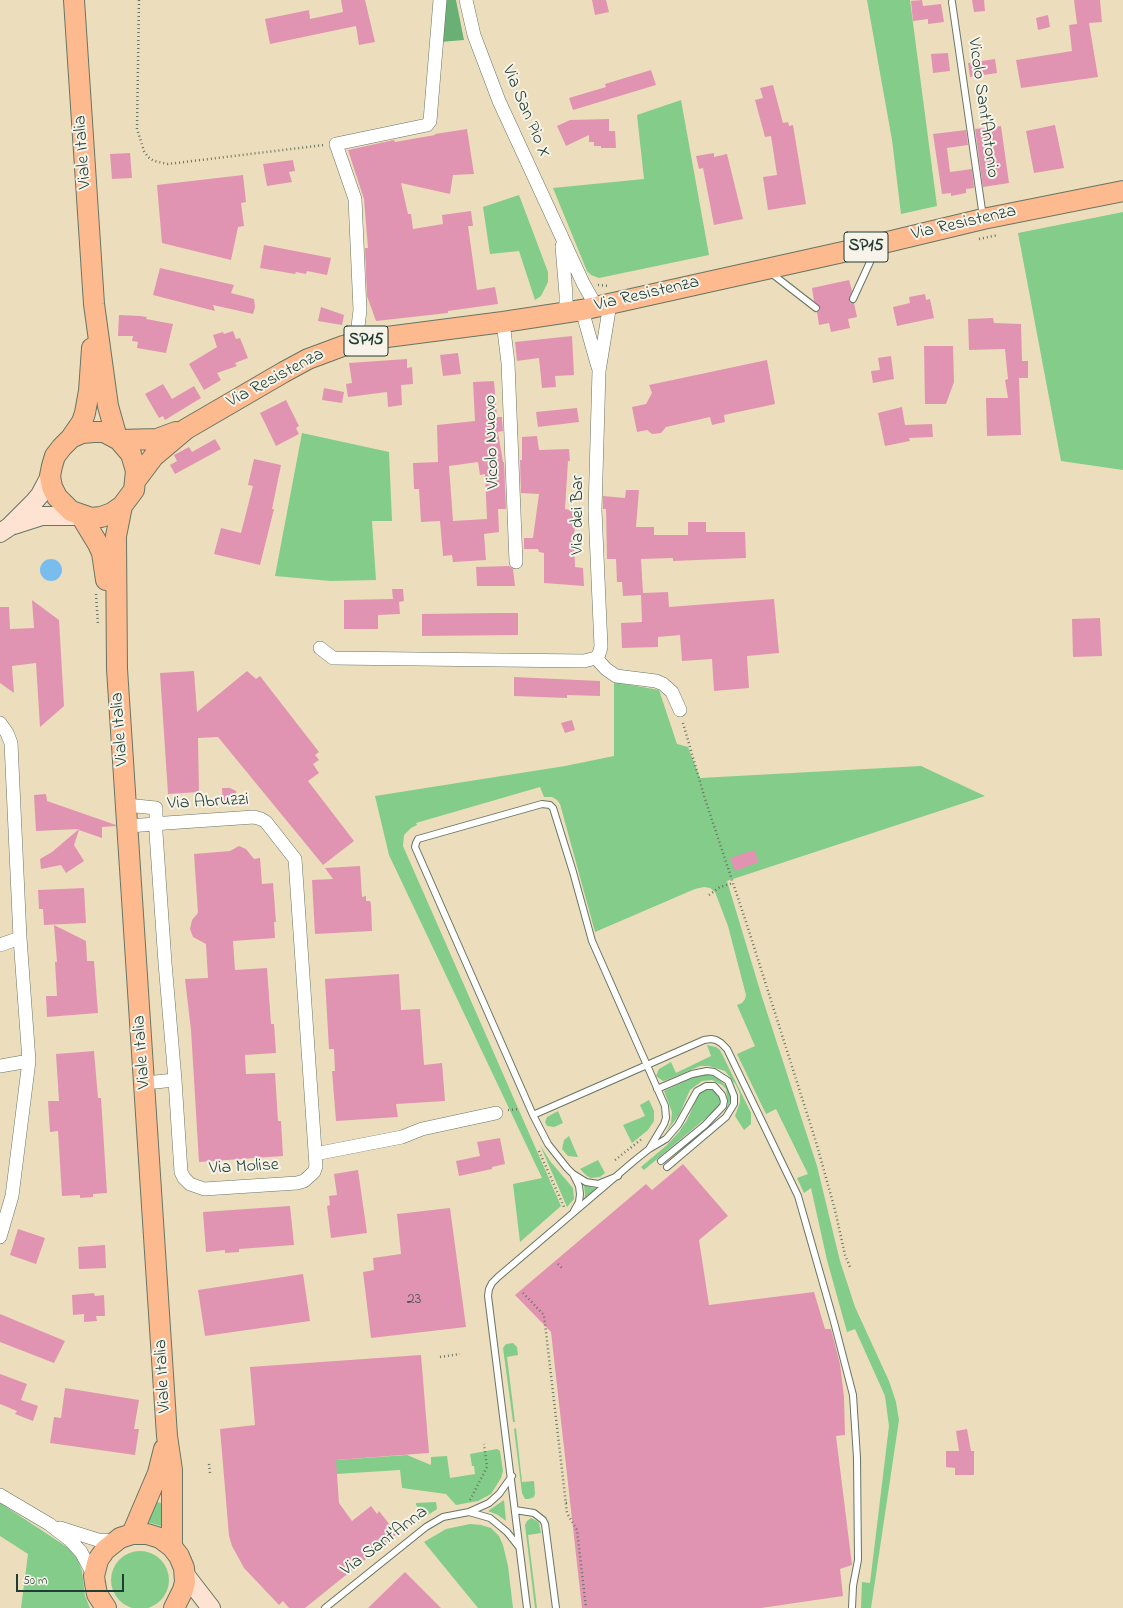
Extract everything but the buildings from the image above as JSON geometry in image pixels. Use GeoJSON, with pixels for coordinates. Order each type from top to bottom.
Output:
{"type":"FeatureCollection","features":[{"type":"Feature","properties":{"kind":"main road","name":"Viale Italia"},"geometry":{"type":"LineString","coordinates":[[74,0],[94,304]]}},
{"type":"Feature","properties":{"kind":"main road","name":"Via Resistenza"},"geometry":{"type":"LineString","coordinates":[[186,429],[296,365],[329,351],[356,343],[387,337],[503,322],[879,244],[983,219],[1123,191]]}},
{"type":"Feature","properties":{"kind":"main road"},"geometry":{"type":"LineString","coordinates":[[71,438],[82,433],[104,432],[118,439],[131,454],[136,471],[134,490],[122,506],[112,514],[91,518],[81,516],[71,511],[57,497],[52,486],[50,476],[55,456],[71,438],[82,422],[87,406],[94,304]]}},
{"type":"Feature","properties":{"kind":"main road"},"geometry":{"type":"LineString","coordinates":[[94,304],[108,406],[118,439]]}},
{"type":"Feature","properties":{"kind":"main road","name":"SP15"},"geometry":{"type":"LineString","coordinates":[[118,439],[157,439],[186,429]]}},
{"type":"Feature","properties":{"kind":"main road","name":"SP15"},"geometry":{"type":"LineString","coordinates":[[136,480],[154,456],[186,429]]}},
{"type":"Feature","properties":{"kind":"main road"},"geometry":{"type":"LineString","coordinates":[[117,669],[116,536],[122,506]]}},
{"type":"Feature","properties":{"kind":"main road"},"geometry":{"type":"LineString","coordinates":[[81,516],[93,533],[102,553],[117,669]]}},
{"type":"Feature","properties":{"kind":"main road","name":"Viale Italia"},"geometry":{"type":"LineString","coordinates":[[117,669],[167,1436],[172,1470],[172,1547]]}},
{"type":"Feature","properties":{"kind":"main road","name":"Viale Italia"},"geometry":{"type":"LineString","coordinates":[[94,1576],[98,1560],[105,1550],[123,1538],[158,1473],[167,1436]]}},
{"type":"Feature","properties":{"kind":"main road"},"geometry":{"type":"LineString","coordinates":[[123,1538],[147,1534],[160,1538],[172,1547],[179,1556],[184,1573],[183,1590],[174,1608]]}},
{"type":"Feature","properties":{"kind":"main road"},"geometry":{"type":"LineString","coordinates":[[94,1576],[97,1594],[106,1608]]}},
{"type":"Feature","properties":{"kind":"street"},"geometry":{"type":"LineString","coordinates":[[356,343],[360,310],[355,199],[336,144],[427,125],[430,121],[440,0]]}},
{"type":"Feature","properties":{"kind":"street","name":"Via San Pio X"},"geometry":{"type":"LineString","coordinates":[[466,0],[474,35],[499,101],[593,303]]}},
{"type":"Feature","properties":{"kind":"street","name":"Via San Pio X"},"geometry":{"type":"LineString","coordinates":[[561,236],[566,295],[593,303]]}},
{"type":"Feature","properties":{"kind":"street","name":"Via dei Bar"},"geometry":{"type":"LineString","coordinates":[[593,303],[599,371]]}},
{"type":"Feature","properties":{"kind":"street","name":"Via dei Bar"},"geometry":{"type":"LineString","coordinates":[[593,303],[599,371],[595,510],[601,647],[596,658]]}},
{"type":"Feature","properties":{"kind":"street","name":"Vicolo Nuovo"},"geometry":{"type":"LineString","coordinates":[[503,322],[508,363],[516,562]]}},
{"type":"Feature","properties":{"kind":"street"},"geometry":{"type":"LineString","coordinates":[[5,530],[34,502],[50,476]]}},
{"type":"Feature","properties":{"kind":"street"},"geometry":{"type":"LineString","coordinates":[[5,530],[42,516],[81,516]]}},
{"type":"Feature","properties":{"kind":"street"},"geometry":{"type":"LineString","coordinates":[[320,648],[333,658],[584,661],[596,658],[606,669],[616,676],[656,681],[663,684],[672,692],[680,710]]}},
{"type":"Feature","properties":{"kind":"street"},"geometry":{"type":"LineString","coordinates":[[0,1237],[4,1209],[12,1196],[29,1061],[20,938],[12,750],[11,743],[2,731]]}},
{"type":"Feature","properties":{"kind":"street","name":"Via Abruzzi"},"geometry":{"type":"LineString","coordinates":[[126,805],[156,808],[165,963]]}},
{"type":"Feature","properties":{"kind":"street","name":"Via Abruzzi"},"geometry":{"type":"LineString","coordinates":[[128,826],[254,817],[261,818],[266,822],[295,859],[300,950]]}},
{"type":"Feature","properties":{"kind":"street"},"geometry":{"type":"LineString","coordinates":[[0,945],[20,938]]}},
{"type":"Feature","properties":{"kind":"street","name":"Via Molise"},"geometry":{"type":"LineString","coordinates":[[165,963],[181,1172],[184,1178],[196,1187],[204,1189],[297,1183],[304,1181],[314,1172],[316,1166],[300,950]]}},
{"type":"Feature","properties":{"kind":"street"},"geometry":{"type":"LineString","coordinates":[[0,1066],[29,1061]]}},
{"type":"Feature","properties":{"kind":"street"},"geometry":{"type":"LineString","coordinates":[[145,1083],[175,1080]]}},
{"type":"Feature","properties":{"kind":"street"},"geometry":{"type":"LineString","coordinates":[[315,1154],[402,1138],[422,1129],[496,1113]]}},
{"type":"Feature","properties":{"kind":"street"},"geometry":{"type":"LineString","coordinates":[[0,1495],[49,1524],[70,1540],[81,1552],[94,1576]]}},
{"type":"Feature","properties":{"kind":"street"},"geometry":{"type":"LineString","coordinates":[[49,1524],[75,1534],[98,1540],[123,1538]]}},
{"type":"Feature","properties":{"kind":"street"},"geometry":{"type":"LineString","coordinates":[[184,1573],[211,1608]]}},
{"type":"Feature","properties":{"kind":"lane","name":"Vicolo Sant'Antonio"},"geometry":{"type":"LineString","coordinates":[[952,2],[983,219]]}},
{"type":"Feature","properties":{"kind":"lane"},"geometry":{"type":"LineString","coordinates":[[853,298],[879,244]]}},
{"type":"Feature","properties":{"kind":"lane"},"geometry":{"type":"LineString","coordinates":[[766,268],[816,308]]}},
{"type":"Feature","properties":{"kind":"lane"},"geometry":{"type":"LineString","coordinates":[[618,1176],[605,1182],[592,1184],[586,1182],[573,1174],[548,1144],[533,1115],[415,847],[418,839],[542,804],[550,805],[553,808],[592,941],[665,1106],[666,1118],[649,1149]]}},
{"type":"Feature","properties":{"kind":"lane"},"geometry":{"type":"LineString","coordinates":[[533,1115],[704,1040],[711,1039],[722,1043],[798,1196],[854,1395],[857,1458],[858,1560],[853,1586],[852,1608]]}},
{"type":"Feature","properties":{"kind":"lane"},"geometry":{"type":"LineString","coordinates":[[657,1089],[692,1074],[707,1071],[714,1072],[728,1081],[734,1096],[734,1104],[726,1117],[666,1166]]}},
{"type":"Feature","properties":{"kind":"lane"},"geometry":{"type":"LineString","coordinates":[[527,1608],[514,1510],[512,1476],[488,1296],[489,1289],[498,1277],[649,1149],[666,1139],[673,1132],[684,1115],[697,1091],[706,1086],[714,1086],[719,1090],[724,1101],[719,1111],[661,1161]]}},
{"type":"Feature","properties":{"kind":"lane"},"geometry":{"type":"LineString","coordinates":[[573,1174],[579,1186],[580,1194],[579,1202],[573,1214]]}},
{"type":"Feature","properties":{"kind":"lane"},"geometry":{"type":"LineString","coordinates":[[466,1513],[484,1506],[494,1499],[512,1476]]}},
{"type":"Feature","properties":{"kind":"lane"},"geometry":{"type":"LineString","coordinates":[[514,1510],[534,1513],[543,1520],[545,1524],[556,1608]]}},
{"type":"Feature","properties":{"kind":"lane"},"geometry":{"type":"LineString","coordinates":[[466,1513],[490,1518],[507,1532],[519,1547]]}},
{"type":"Feature","properties":{"kind":"lane","name":"Via Sant'Anna"},"geometry":{"type":"LineString","coordinates":[[325,1608],[426,1527],[443,1517],[466,1513]]}},
{"type":"Feature","properties":{"kind":"path"},"geometry":{"type":"LineString","coordinates":[[139,0],[137,129],[144,151],[148,157],[154,161],[168,164],[336,144]]}},
{"type":"Feature","properties":{"kind":"path"},"geometry":{"type":"LineString","coordinates":[[593,303],[598,285],[595,281]]}},
{"type":"Feature","properties":{"kind":"path"},"geometry":{"type":"LineString","coordinates":[[96,588],[98,627]]}},
{"type":"Feature","properties":{"kind":"path"},"geometry":{"type":"LineString","coordinates":[[680,710],[705,799],[816,1142],[835,1210],[845,1255],[850,1267]]}},
{"type":"Feature","properties":{"kind":"path"},"geometry":{"type":"LineString","coordinates":[[709,895],[720,887],[733,883]]}},
{"type":"Feature","properties":{"kind":"path"},"geometry":{"type":"LineString","coordinates":[[615,1160],[644,1137]]}},
{"type":"Feature","properties":{"kind":"path"},"geometry":{"type":"LineString","coordinates":[[558,1264],[562,1268]]}},
{"type":"Feature","properties":{"kind":"path"},"geometry":{"type":"LineString","coordinates":[[523,1293],[544,1316],[567,1513],[577,1530],[586,1608]]}},
{"type":"Feature","properties":{"kind":"path"},"geometry":{"type":"LineString","coordinates":[[440,1357],[460,1354]]}},
{"type":"Feature","properties":{"kind":"path"},"geometry":{"type":"LineString","coordinates":[[466,1513],[487,1467],[484,1444]]}},
{"type":"Feature","properties":{"kind":"path"},"geometry":{"type":"LineString","coordinates":[[209,1464],[210,1473]]}},
{"type":"Feature","properties":{"kind":"green space"},"geometry":{"type":"Polygon","coordinates":[[[444,0],[456,0],[464,40],[440,42],[444,0]]]}},
{"type":"Feature","properties":{"kind":"green space"},"geometry":{"type":"Polygon","coordinates":[[[867,0],[910,0],[937,206],[901,214],[892,140],[867,0]]]}},
{"type":"Feature","properties":{"kind":"green space"},"geometry":{"type":"Polygon","coordinates":[[[681,100],[709,255],[599,278],[591,275],[587,271],[553,188],[644,179],[637,115],[681,100]]]}},
{"type":"Feature","properties":{"kind":"green space"},"geometry":{"type":"Polygon","coordinates":[[[519,195],[548,272],[548,282],[541,296],[535,300],[519,251],[490,254],[483,207],[519,195]]]}},
{"type":"Feature","properties":{"kind":"green space"},"geometry":{"type":"Polygon","coordinates":[[[1123,212],[1123,470],[1061,461],[1018,233],[1123,212]]]}},
{"type":"Feature","properties":{"kind":"green space"},"geometry":{"type":"Polygon","coordinates":[[[302,433],[389,452],[392,521],[372,521],[376,580],[331,581],[275,576],[302,433]]]}},
{"type":"Feature","properties":{"kind":"green space"},"geometry":{"type":"Polygon","coordinates":[[[614,682],[659,690],[677,744],[688,747],[700,778],[921,766],[985,796],[727,881],[762,997],[817,1166],[840,1261],[855,1307],[889,1381],[896,1402],[899,1420],[871,1608],[861,1608],[862,1582],[870,1583],[889,1426],[885,1396],[855,1329],[847,1332],[827,1260],[811,1188],[804,1193],[797,1178],[808,1174],[776,1109],[766,1114],[737,1054],[755,1046],[737,1005],[742,1003],[746,995],[728,926],[715,892],[710,888],[704,887],[695,889],[595,932],[560,804],[552,797],[544,797],[540,787],[416,823],[417,825],[411,828],[404,835],[403,846],[561,1206],[520,1242],[513,1184],[542,1178],[389,855],[375,796],[565,766],[614,756],[614,682]]]}},
{"type":"Feature","properties":{"kind":"green space"},"geometry":{"type":"Polygon","coordinates":[[[707,1045],[716,1047],[720,1050],[751,1113],[751,1124],[744,1130],[735,1116],[740,1102],[740,1094],[736,1085],[725,1071],[709,1066],[700,1066],[663,1081],[656,1076],[659,1069],[671,1062],[676,1073],[711,1056],[707,1045]]]}},
{"type":"Feature","properties":{"kind":"green space"},"geometry":{"type":"Polygon","coordinates":[[[706,1074],[717,1077],[728,1088],[731,1098],[726,1113],[721,1118],[727,1108],[728,1103],[726,1089],[722,1085],[712,1080],[702,1081],[690,1090],[679,1115],[666,1132],[671,1123],[672,1112],[664,1091],[699,1075],[706,1074]]]}},
{"type":"Feature","properties":{"kind":"green space"},"geometry":{"type":"Polygon","coordinates":[[[707,1089],[712,1089],[719,1095],[719,1107],[644,1170],[641,1167],[667,1145],[679,1132],[687,1120],[699,1094],[707,1089]]]}},
{"type":"Feature","properties":{"kind":"green space"},"geometry":{"type":"Polygon","coordinates":[[[649,1100],[654,1111],[654,1121],[648,1130],[632,1143],[623,1125],[645,1116],[640,1105],[649,1100]]]}},
{"type":"Feature","properties":{"kind":"green space"},"geometry":{"type":"Polygon","coordinates":[[[558,1111],[563,1123],[554,1127],[547,1126],[545,1122],[547,1117],[558,1111]]]}},
{"type":"Feature","properties":{"kind":"green space"},"geometry":{"type":"Polygon","coordinates":[[[569,1136],[578,1157],[568,1156],[562,1149],[564,1140],[569,1136]]]}},
{"type":"Feature","properties":{"kind":"green space"},"geometry":{"type":"Polygon","coordinates":[[[540,1145],[550,1161],[573,1188],[574,1199],[567,1207],[540,1145]]]}},
{"type":"Feature","properties":{"kind":"green space"},"geometry":{"type":"Polygon","coordinates":[[[598,1160],[605,1173],[600,1177],[591,1178],[580,1169],[598,1160]]]}},
{"type":"Feature","properties":{"kind":"green space"},"geometry":{"type":"Polygon","coordinates":[[[584,1185],[594,1188],[601,1188],[583,1204],[585,1195],[584,1185]]]}},
{"type":"Feature","properties":{"kind":"green space"},"geometry":{"type":"Polygon","coordinates":[[[513,1343],[517,1347],[518,1355],[507,1357],[515,1422],[513,1422],[503,1348],[506,1344],[513,1343]]]}},
{"type":"Feature","properties":{"kind":"green space"},"geometry":{"type":"Polygon","coordinates":[[[516,1428],[522,1482],[534,1481],[535,1494],[534,1497],[529,1499],[525,1499],[522,1493],[514,1429],[516,1428]]]}},
{"type":"Feature","properties":{"kind":"green space"},"geometry":{"type":"Polygon","coordinates":[[[497,1449],[500,1451],[503,1471],[501,1478],[491,1494],[478,1501],[456,1505],[446,1494],[402,1488],[400,1470],[336,1474],[336,1460],[407,1455],[431,1465],[431,1457],[447,1456],[450,1478],[475,1474],[470,1454],[497,1449]]]}},
{"type":"Feature","properties":{"kind":"green space"},"geometry":{"type":"Polygon","coordinates":[[[504,1500],[506,1521],[498,1515],[488,1511],[504,1500]]]}},
{"type":"Feature","properties":{"kind":"green space"},"geometry":{"type":"Polygon","coordinates":[[[157,1502],[165,1504],[165,1527],[147,1522],[157,1502]]]}},
{"type":"Feature","properties":{"kind":"green space"},"geometry":{"type":"Polygon","coordinates":[[[436,1502],[437,1509],[428,1515],[423,1513],[416,1505],[416,1503],[436,1502]]]}},
{"type":"Feature","properties":{"kind":"green space"},"geometry":{"type":"Polygon","coordinates":[[[0,1503],[70,1549],[78,1560],[82,1571],[85,1596],[90,1608],[21,1608],[28,1554],[0,1536],[0,1503]]]}},
{"type":"Feature","properties":{"kind":"green space"},"geometry":{"type":"Polygon","coordinates":[[[531,1518],[539,1523],[541,1533],[528,1535],[537,1608],[535,1608],[525,1525],[531,1518]]]}},
{"type":"Feature","properties":{"kind":"green space"},"geometry":{"type":"Polygon","coordinates":[[[470,1524],[491,1528],[499,1536],[503,1545],[508,1566],[513,1608],[478,1608],[424,1542],[446,1529],[470,1524]]]}},
{"type":"Feature","properties":{"kind":"green space"},"geometry":{"type":"Polygon","coordinates":[[[140,1551],[156,1556],[164,1564],[169,1580],[164,1596],[156,1604],[140,1609],[124,1604],[116,1596],[111,1580],[116,1564],[124,1556],[140,1551]]]}},
{"type":"Feature","properties":{"kind":"water"},"geometry":{"type":"Polygon","coordinates":[[[51,559],[59,562],[62,570],[59,578],[51,581],[43,578],[40,570],[43,562],[51,559]]]}}]}
